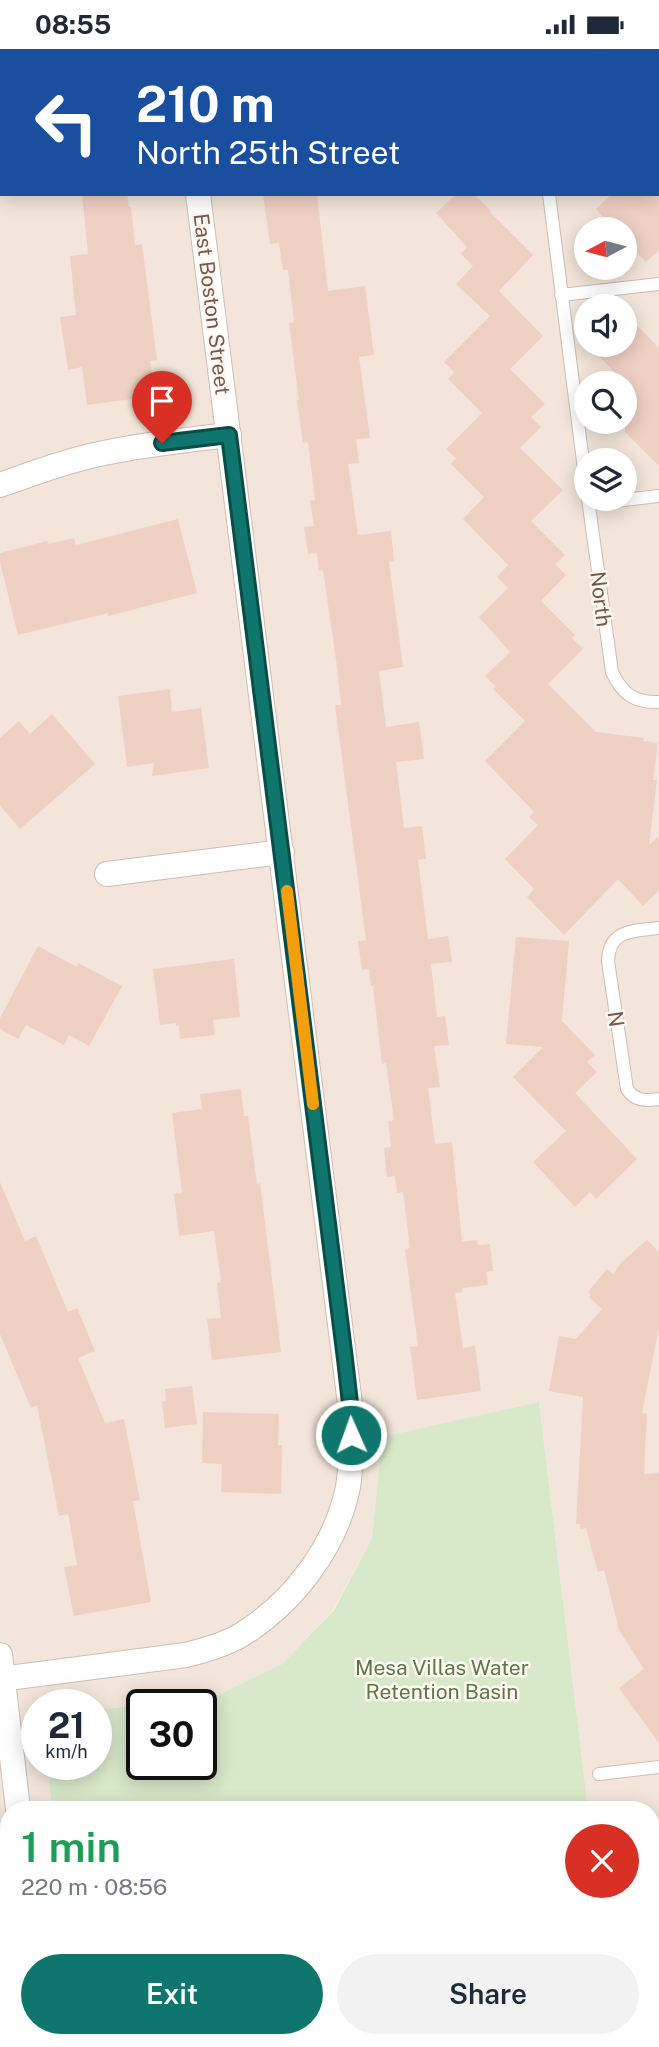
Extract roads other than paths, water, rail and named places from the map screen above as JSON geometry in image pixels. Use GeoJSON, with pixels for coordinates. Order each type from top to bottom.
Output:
{"type":"FeatureCollection","features":[{"type":"Feature","properties":{"kind":"street","name":"East Boston Street"},"geometry":{"type":"LineString","coordinates":[[1,1671],[158,1660],[215,1647],[240,1635],[264,1618],[308,1573],[326,1546],[339,1518],[347,1488],[351,1458],[351,1412],[198,196]]}},
{"type":"Feature","properties":{"kind":"street"},"geometry":{"type":"LineString","coordinates":[[0,485],[101,453],[229,435]]}},
{"type":"Feature","properties":{"kind":"street"},"geometry":{"type":"LineString","coordinates":[[107,874],[282,852]]}},
{"type":"Feature","properties":{"kind":"street"},"geometry":{"type":"LineString","coordinates":[[1,1671],[17,1801]]}},
{"type":"Feature","properties":{"kind":"lane"},"geometry":{"type":"LineString","coordinates":[[549,196],[581,448]]}},
{"type":"Feature","properties":{"kind":"lane"},"geometry":{"type":"LineString","coordinates":[[561,295],[659,284]]}},
{"type":"Feature","properties":{"kind":"lane"},"geometry":{"type":"LineString","coordinates":[[637,498],[659,496]]}},
{"type":"Feature","properties":{"kind":"lane","name":"North"},"geometry":{"type":"LineString","coordinates":[[589,511],[612,672],[626,695],[637,700],[659,702]]}},
{"type":"Feature","properties":{"kind":"lane","name":"N"},"geometry":{"type":"LineString","coordinates":[[659,928],[622,934],[613,940],[608,950],[627,1089],[632,1096],[640,1100],[659,1099]]}},
{"type":"Feature","properties":{"kind":"lane"},"geometry":{"type":"LineString","coordinates":[[599,1774],[659,1767]]}},
{"type":"Feature","properties":{"kind":"park label","name":"Mesa Villas Water Retention Basin"},"geometry":{"type":"Point","coordinates":[442,1679]}}]}
